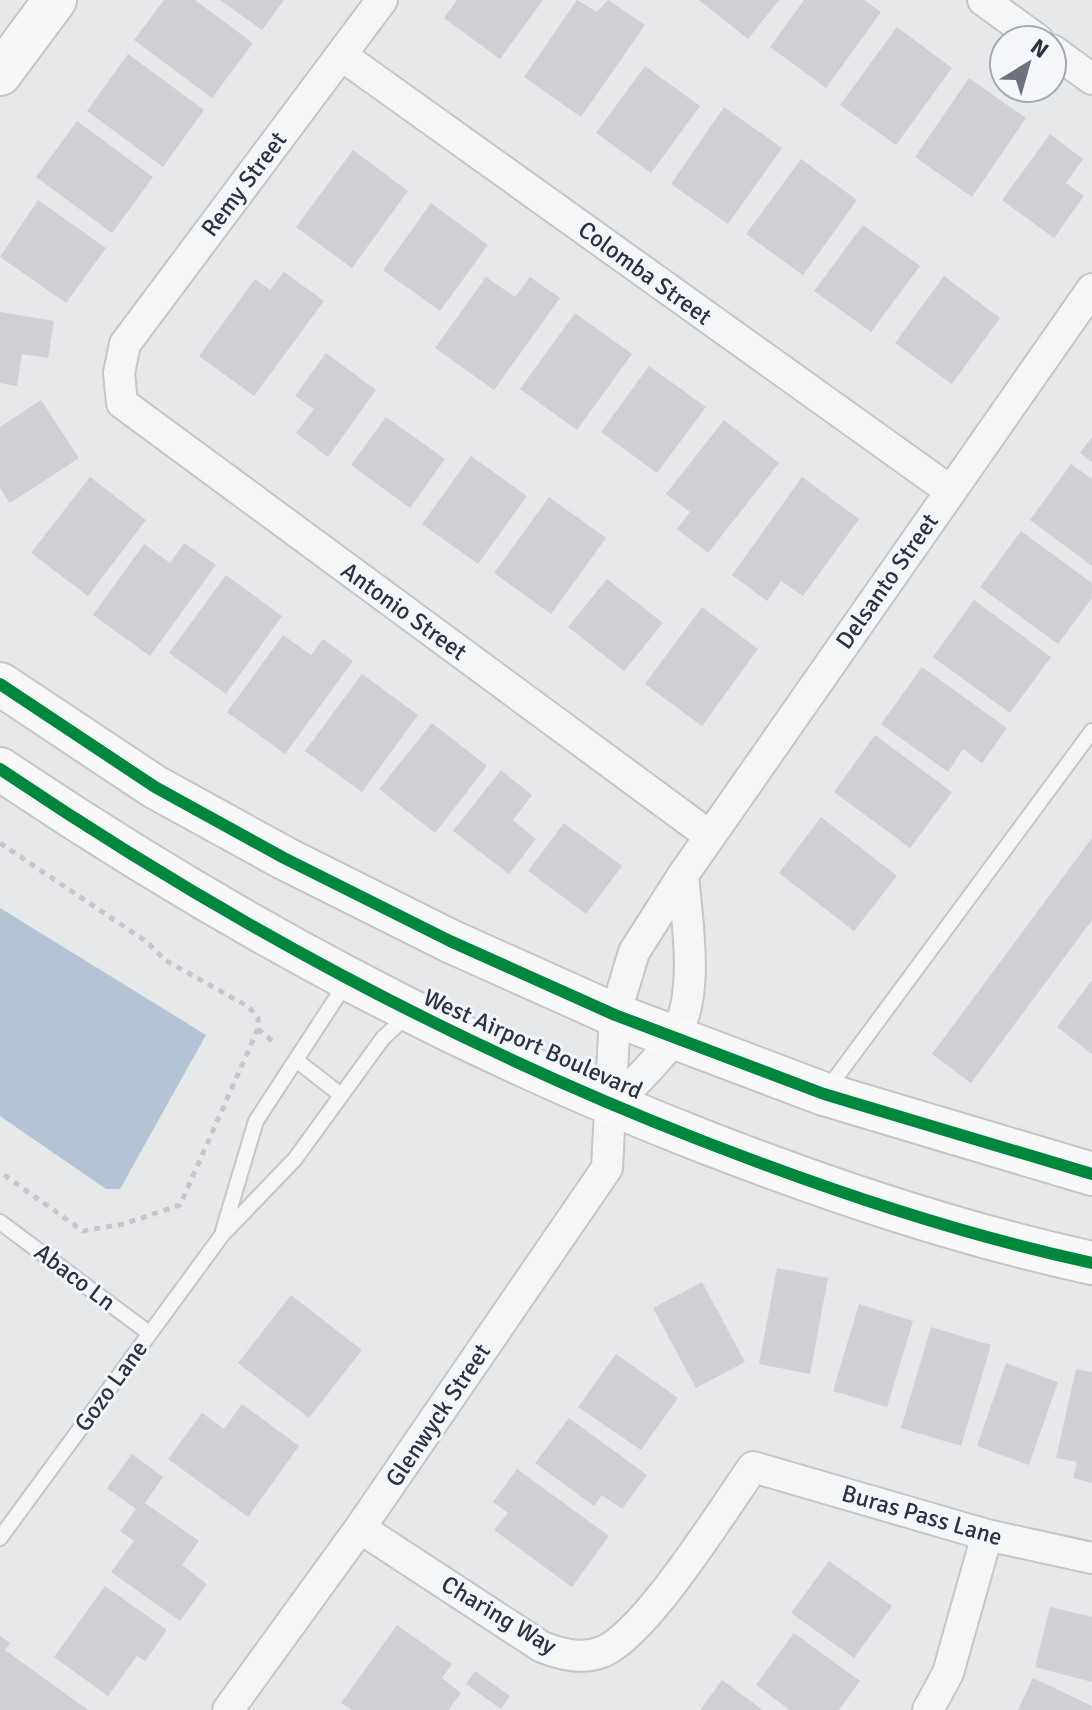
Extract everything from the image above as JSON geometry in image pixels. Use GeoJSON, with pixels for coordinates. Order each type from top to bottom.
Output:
{"type":"FeatureCollection","features":[{"type":"Feature","properties":{"kind":"main road"},"geometry":{"type":"LineString","coordinates":[[0,74],[55,0]]}},
{"type":"Feature","properties":{"kind":"main road"},"geometry":{"type":"LineString","coordinates":[[0,684],[155,787],[284,858],[450,941],[673,1039],[824,1094],[1092,1174]]}},
{"type":"Feature","properties":{"kind":"main road","name":"West Airport Boulevard"},"geometry":{"type":"LineString","coordinates":[[0,769],[118,849],[348,980],[410,1013],[613,1106],[839,1194],[993,1241],[1092,1263]]}},
{"type":"Feature","properties":{"kind":"street","name":"Remy Street"},"geometry":{"type":"LineString","coordinates":[[119,373],[125,344],[382,0]]}},
{"type":"Feature","properties":{"kind":"street"},"geometry":{"type":"LineString","coordinates":[[983,0],[1016,24]]}},
{"type":"Feature","properties":{"kind":"street","name":"Colomba Street"},"geometry":{"type":"LineString","coordinates":[[341,55],[949,490]]}},
{"type":"Feature","properties":{"kind":"street"},"geometry":{"type":"LineString","coordinates":[[1068,62],[1092,79]]}},
{"type":"Feature","properties":{"kind":"street","name":"Delsanto Street"},"geometry":{"type":"LineString","coordinates":[[613,1106],[615,1015],[634,952],[683,875],[1092,289]]}},
{"type":"Feature","properties":{"kind":"street","name":"Antonio Street"},"geometry":{"type":"LineString","coordinates":[[119,373],[122,403],[710,836]]}},
{"type":"Feature","properties":{"kind":"street"},"geometry":{"type":"LineString","coordinates":[[613,1106],[673,1039],[691,980],[683,875]]}},
{"type":"Feature","properties":{"kind":"street","name":"Glenwyck Street"},"geometry":{"type":"LineString","coordinates":[[228,1710],[360,1528],[607,1168],[613,1106]]}},
{"type":"Feature","properties":{"kind":"street","name":"Charing Way"},"geometry":{"type":"LineString","coordinates":[[360,1528],[542,1647],[560,1654],[591,1656],[633,1632],[753,1467]]}},
{"type":"Feature","properties":{"kind":"street","name":"Buras Pass Lane"},"geometry":{"type":"LineString","coordinates":[[753,1467],[987,1535],[1092,1558]]}},
{"type":"Feature","properties":{"kind":"street"},"geometry":{"type":"LineString","coordinates":[[928,1710],[948,1673],[987,1535]]}},
{"type":"Feature","properties":{"kind":"lane"},"geometry":{"type":"LineString","coordinates":[[824,1094],[1092,731]]}},
{"type":"Feature","properties":{"kind":"lane"},"geometry":{"type":"LineString","coordinates":[[222,1235],[256,1121],[348,980]]}},
{"type":"Feature","properties":{"kind":"lane"},"geometry":{"type":"LineString","coordinates":[[222,1235],[295,1159],[383,1038],[410,1013]]}},
{"type":"Feature","properties":{"kind":"lane"},"geometry":{"type":"LineString","coordinates":[[296,1060],[341,1095]]}},
{"type":"Feature","properties":{"kind":"lane","name":"Abaco Ln"},"geometry":{"type":"LineString","coordinates":[[0,1222],[149,1333]]}},
{"type":"Feature","properties":{"kind":"lane","name":"Gozo Lane"},"geometry":{"type":"LineString","coordinates":[[0,1538],[222,1235]]}},
{"type":"Feature","properties":{"kind":"path"},"geometry":{"type":"LineString","coordinates":[[0,843],[147,942],[165,960],[249,1007],[258,1018],[258,1029],[249,1051],[180,1205],[124,1224],[83,1231],[0,1172]]}},
{"type":"Feature","properties":{"kind":"water"},"geometry":{"type":"Polygon","coordinates":[[[0,908],[206,1035],[120,1189],[106,1189],[0,1116],[0,908]]]}},
{"type":"Feature","properties":{"kind":"building"},"geometry":{"type":"Polygon","coordinates":[[[164,0],[195,0],[253,43],[212,98],[134,40],[164,0]]]}},
{"type":"Feature","properties":{"kind":"building"},"geometry":{"type":"Polygon","coordinates":[[[220,0],[284,0],[262,30],[220,0]]]}},
{"type":"Feature","properties":{"kind":"building"},"geometry":{"type":"Polygon","coordinates":[[[457,0],[543,0],[500,59],[444,18],[457,0]]]}},
{"type":"Feature","properties":{"kind":"building"},"geometry":{"type":"Polygon","coordinates":[[[577,0],[597,12],[608,0],[645,25],[581,117],[524,77],[577,0]]]}},
{"type":"Feature","properties":{"kind":"building"},"geometry":{"type":"Polygon","coordinates":[[[699,0],[779,0],[748,39],[699,0]]]}},
{"type":"Feature","properties":{"kind":"building"},"geometry":{"type":"Polygon","coordinates":[[[804,0],[864,0],[881,12],[826,88],[770,47],[804,0]]]}},
{"type":"Feature","properties":{"kind":"building"},"geometry":{"type":"Polygon","coordinates":[[[897,27],[952,68],[896,145],[840,105],[897,27]]]}},
{"type":"Feature","properties":{"kind":"building"},"geometry":{"type":"Polygon","coordinates":[[[128,54],[204,110],[163,167],[87,111],[128,54]]]}},
{"type":"Feature","properties":{"kind":"building"},"geometry":{"type":"Polygon","coordinates":[[[645,66],[700,106],[651,173],[596,133],[645,66]]]}},
{"type":"Feature","properties":{"kind":"building"},"geometry":{"type":"Polygon","coordinates":[[[969,78],[988,91],[988,104],[1006,104],[1026,118],[972,197],[915,157],[969,78]]]}},
{"type":"Feature","properties":{"kind":"building"},"geometry":{"type":"Polygon","coordinates":[[[724,107],[782,148],[728,224],[671,184],[724,107]]]}},
{"type":"Feature","properties":{"kind":"building"},"geometry":{"type":"Polygon","coordinates":[[[77,121],[153,177],[112,233],[36,177],[77,121]]]}},
{"type":"Feature","properties":{"kind":"building"},"geometry":{"type":"Polygon","coordinates":[[[1050,134],[1083,159],[1066,183],[1084,196],[1054,238],[1002,200],[1050,134]]]}},
{"type":"Feature","properties":{"kind":"building"},"geometry":{"type":"Polygon","coordinates":[[[353,150],[408,191],[352,268],[296,227],[353,150]]]}},
{"type":"Feature","properties":{"kind":"building"},"geometry":{"type":"Polygon","coordinates":[[[801,159],[857,200],[803,275],[746,234],[801,159]]]}},
{"type":"Feature","properties":{"kind":"building"},"geometry":{"type":"Polygon","coordinates":[[[38,200],[106,248],[66,303],[0,257],[38,200]]]}},
{"type":"Feature","properties":{"kind":"building"},"geometry":{"type":"Polygon","coordinates":[[[431,203],[488,245],[440,311],[383,270],[431,203]]]}},
{"type":"Feature","properties":{"kind":"building"},"geometry":{"type":"Polygon","coordinates":[[[863,225],[920,266],[871,332],[814,291],[863,225]]]}},
{"type":"Feature","properties":{"kind":"building"},"geometry":{"type":"Polygon","coordinates":[[[284,272],[324,301],[254,396],[199,356],[255,279],[270,290],[284,272]]]}},
{"type":"Feature","properties":{"kind":"building"},"geometry":{"type":"Polygon","coordinates":[[[944,276],[1000,318],[952,384],[895,343],[944,276]]]}},
{"type":"Feature","properties":{"kind":"building"},"geometry":{"type":"Polygon","coordinates":[[[486,277],[515,297],[530,277],[560,298],[494,390],[435,348],[486,277]]]}},
{"type":"Feature","properties":{"kind":"building"},"geometry":{"type":"Polygon","coordinates":[[[0,312],[54,321],[48,358],[22,354],[17,386],[0,383],[0,312]]]}},
{"type":"Feature","properties":{"kind":"building"},"geometry":{"type":"Polygon","coordinates":[[[575,313],[632,354],[577,430],[520,389],[575,313]]]}},
{"type":"Feature","properties":{"kind":"building"},"geometry":{"type":"Polygon","coordinates":[[[326,353],[376,390],[328,457],[296,433],[314,409],[295,396],[326,353]]]}},
{"type":"Feature","properties":{"kind":"building"},"geometry":{"type":"Polygon","coordinates":[[[649,366],[706,407],[657,473],[601,432],[649,366]]]}},
{"type":"Feature","properties":{"kind":"building"},"geometry":{"type":"Polygon","coordinates":[[[41,400],[79,458],[10,503],[0,488],[0,427],[41,400]]]}},
{"type":"Feature","properties":{"kind":"building"},"geometry":{"type":"Polygon","coordinates":[[[386,417],[445,459],[410,508],[351,465],[386,417]]]}},
{"type":"Feature","properties":{"kind":"building"},"geometry":{"type":"Polygon","coordinates":[[[724,420],[779,463],[708,553],[677,529],[690,512],[666,494],[724,420]]]}},
{"type":"Feature","properties":{"kind":"building"},"geometry":{"type":"Polygon","coordinates":[[[1092,437],[1092,462],[1080,453],[1092,437]]]}},
{"type":"Feature","properties":{"kind":"building"},"geometry":{"type":"Polygon","coordinates":[[[471,456],[527,496],[478,564],[422,524],[471,456]]]}},
{"type":"Feature","properties":{"kind":"building"},"geometry":{"type":"Polygon","coordinates":[[[1071,464],[1092,479],[1092,566],[1030,520],[1071,464]]]}},
{"type":"Feature","properties":{"kind":"building"},"geometry":{"type":"Polygon","coordinates":[[[90,477],[146,520],[88,596],[31,553],[90,477]]]}},
{"type":"Feature","properties":{"kind":"building"},"geometry":{"type":"Polygon","coordinates":[[[802,477],[859,519],[803,596],[781,581],[767,601],[732,575],[802,477]]]}},
{"type":"Feature","properties":{"kind":"building"},"geometry":{"type":"Polygon","coordinates":[[[549,497],[606,538],[551,614],[494,573],[549,497]]]}},
{"type":"Feature","properties":{"kind":"building"},"geometry":{"type":"Polygon","coordinates":[[[1021,531],[1092,583],[1092,598],[1058,644],[980,587],[1021,531]]]}},
{"type":"Feature","properties":{"kind":"building"},"geometry":{"type":"Polygon","coordinates":[[[184,543],[216,565],[150,656],[93,615],[144,544],[170,563],[184,543]]]}},
{"type":"Feature","properties":{"kind":"building"},"geometry":{"type":"Polygon","coordinates":[[[226,575],[282,616],[226,694],[169,653],[226,575]]]}},
{"type":"Feature","properties":{"kind":"building"},"geometry":{"type":"Polygon","coordinates":[[[607,579],[663,623],[624,671],[568,627],[607,579]]]}},
{"type":"Feature","properties":{"kind":"building"},"geometry":{"type":"Polygon","coordinates":[[[974,600],[1051,657],[1010,713],[933,657],[974,600]]]}},
{"type":"Feature","properties":{"kind":"building"},"geometry":{"type":"Polygon","coordinates":[[[702,607],[758,649],[702,726],[645,684],[702,607]]]}},
{"type":"Feature","properties":{"kind":"building"},"geometry":{"type":"Polygon","coordinates":[[[283,635],[311,655],[323,639],[353,661],[285,754],[227,712],[283,635]]]}},
{"type":"Feature","properties":{"kind":"building"},"geometry":{"type":"Polygon","coordinates":[[[922,667],[1007,728],[982,763],[963,749],[948,772],[881,724],[922,667]]]}},
{"type":"Feature","properties":{"kind":"building"},"geometry":{"type":"Polygon","coordinates":[[[362,674],[418,715],[362,792],[305,751],[362,674]]]}},
{"type":"Feature","properties":{"kind":"building"},"geometry":{"type":"Polygon","coordinates":[[[432,723],[487,766],[435,833],[379,789],[432,723]]]}},
{"type":"Feature","properties":{"kind":"building"},"geometry":{"type":"Polygon","coordinates":[[[875,735],[952,792],[910,848],[834,792],[875,735]]]}},
{"type":"Feature","properties":{"kind":"building"},"geometry":{"type":"Polygon","coordinates":[[[501,770],[532,795],[513,820],[536,839],[509,874],[453,831],[501,770]]]}},
{"type":"Feature","properties":{"kind":"building"},"geometry":{"type":"Polygon","coordinates":[[[821,817],[897,876],[854,931],[779,873],[821,817]]]}},
{"type":"Feature","properties":{"kind":"building"},"geometry":{"type":"Polygon","coordinates":[[[564,823],[622,866],[586,914],[528,871],[564,823]]]}},
{"type":"Feature","properties":{"kind":"building"},"geometry":{"type":"Polygon","coordinates":[[[1092,838],[1092,920],[971,1083],[932,1054],[1092,838]]]}},
{"type":"Feature","properties":{"kind":"building"},"geometry":{"type":"Polygon","coordinates":[[[1092,980],[1092,1054],[1057,1027],[1092,980]]]}},
{"type":"Feature","properties":{"kind":"building"},"geometry":{"type":"Polygon","coordinates":[[[777,1268],[828,1278],[810,1374],[759,1364],[777,1268]]]}},
{"type":"Feature","properties":{"kind":"building"},"geometry":{"type":"Polygon","coordinates":[[[702,1282],[745,1362],[696,1388],[653,1308],[702,1282]]]}},
{"type":"Feature","properties":{"kind":"building"},"geometry":{"type":"Polygon","coordinates":[[[291,1295],[362,1350],[309,1418],[238,1363],[291,1295]]]}},
{"type":"Feature","properties":{"kind":"building"},"geometry":{"type":"Polygon","coordinates":[[[859,1304],[913,1321],[887,1407],[833,1391],[859,1304]]]}},
{"type":"Feature","properties":{"kind":"building"},"geometry":{"type":"Polygon","coordinates":[[[931,1327],[991,1345],[961,1446],[901,1428],[931,1327]]]}},
{"type":"Feature","properties":{"kind":"building"},"geometry":{"type":"Polygon","coordinates":[[[616,1354],[678,1398],[641,1450],[578,1407],[616,1354]]]}},
{"type":"Feature","properties":{"kind":"building"},"geometry":{"type":"Polygon","coordinates":[[[1006,1363],[1058,1382],[1029,1465],[977,1446],[1006,1363]]]}},
{"type":"Feature","properties":{"kind":"building"},"geometry":{"type":"Polygon","coordinates":[[[1076,1369],[1092,1372],[1092,1483],[1073,1478],[1077,1462],[1056,1458],[1076,1369]]]}},
{"type":"Feature","properties":{"kind":"building"},"geometry":{"type":"Polygon","coordinates":[[[242,1404],[299,1446],[248,1517],[168,1459],[202,1413],[224,1429],[242,1404]]]}},
{"type":"Feature","properties":{"kind":"building"},"geometry":{"type":"Polygon","coordinates":[[[569,1418],[647,1475],[622,1509],[602,1495],[594,1506],[535,1463],[569,1418]]]}},
{"type":"Feature","properties":{"kind":"building"},"geometry":{"type":"Polygon","coordinates":[[[132,1454],[163,1477],[145,1503],[199,1541],[182,1565],[207,1584],[180,1621],[111,1572],[134,1541],[120,1531],[136,1509],[107,1488],[132,1454]]]}},
{"type":"Feature","properties":{"kind":"building"},"geometry":{"type":"Polygon","coordinates":[[[517,1469],[609,1536],[572,1587],[494,1530],[508,1513],[493,1502],[517,1469]]]}},
{"type":"Feature","properties":{"kind":"building"},"geometry":{"type":"Polygon","coordinates":[[[829,1561],[892,1606],[854,1658],[791,1613],[829,1561]]]}},
{"type":"Feature","properties":{"kind":"building"},"geometry":{"type":"Polygon","coordinates":[[[105,1586],[167,1630],[145,1661],[137,1656],[108,1696],[54,1657],[105,1586]]]}},
{"type":"Feature","properties":{"kind":"building"},"geometry":{"type":"Polygon","coordinates":[[[1050,1607],[1092,1617],[1092,1682],[1035,1667],[1050,1607]]]}},
{"type":"Feature","properties":{"kind":"building"},"geometry":{"type":"Polygon","coordinates":[[[397,1625],[452,1664],[442,1678],[461,1693],[448,1710],[352,1710],[341,1703],[397,1625]]]}},
{"type":"Feature","properties":{"kind":"building"},"geometry":{"type":"Polygon","coordinates":[[[794,1633],[860,1681],[839,1710],[790,1710],[756,1685],[794,1633]]]}},
{"type":"Feature","properties":{"kind":"building"},"geometry":{"type":"Polygon","coordinates":[[[0,1636],[10,1643],[5,1650],[88,1710],[0,1710],[0,1636]]]}},
{"type":"Feature","properties":{"kind":"building"},"geometry":{"type":"Polygon","coordinates":[[[475,1671],[510,1696],[501,1709],[466,1684],[475,1671]]]}},
{"type":"Feature","properties":{"kind":"building"},"geometry":{"type":"Polygon","coordinates":[[[1033,1678],[1092,1706],[1092,1710],[1018,1710],[1033,1678]]]}},
{"type":"Feature","properties":{"kind":"building"},"geometry":{"type":"Polygon","coordinates":[[[722,1680],[763,1710],[700,1710],[722,1680]]]}},
{"type":"Feature","properties":{"kind":"cycle path"},"geometry":{"type":"LineString","coordinates":[[0,684],[155,787],[284,858],[450,941],[615,1015],[824,1094],[1092,1174]]}},
{"type":"Feature","properties":{"kind":"cycle path"},"geometry":{"type":"LineString","coordinates":[[0,769],[255,928],[430,1021],[520,1064],[705,1142],[800,1178],[945,1225],[1092,1263]]}}]}
